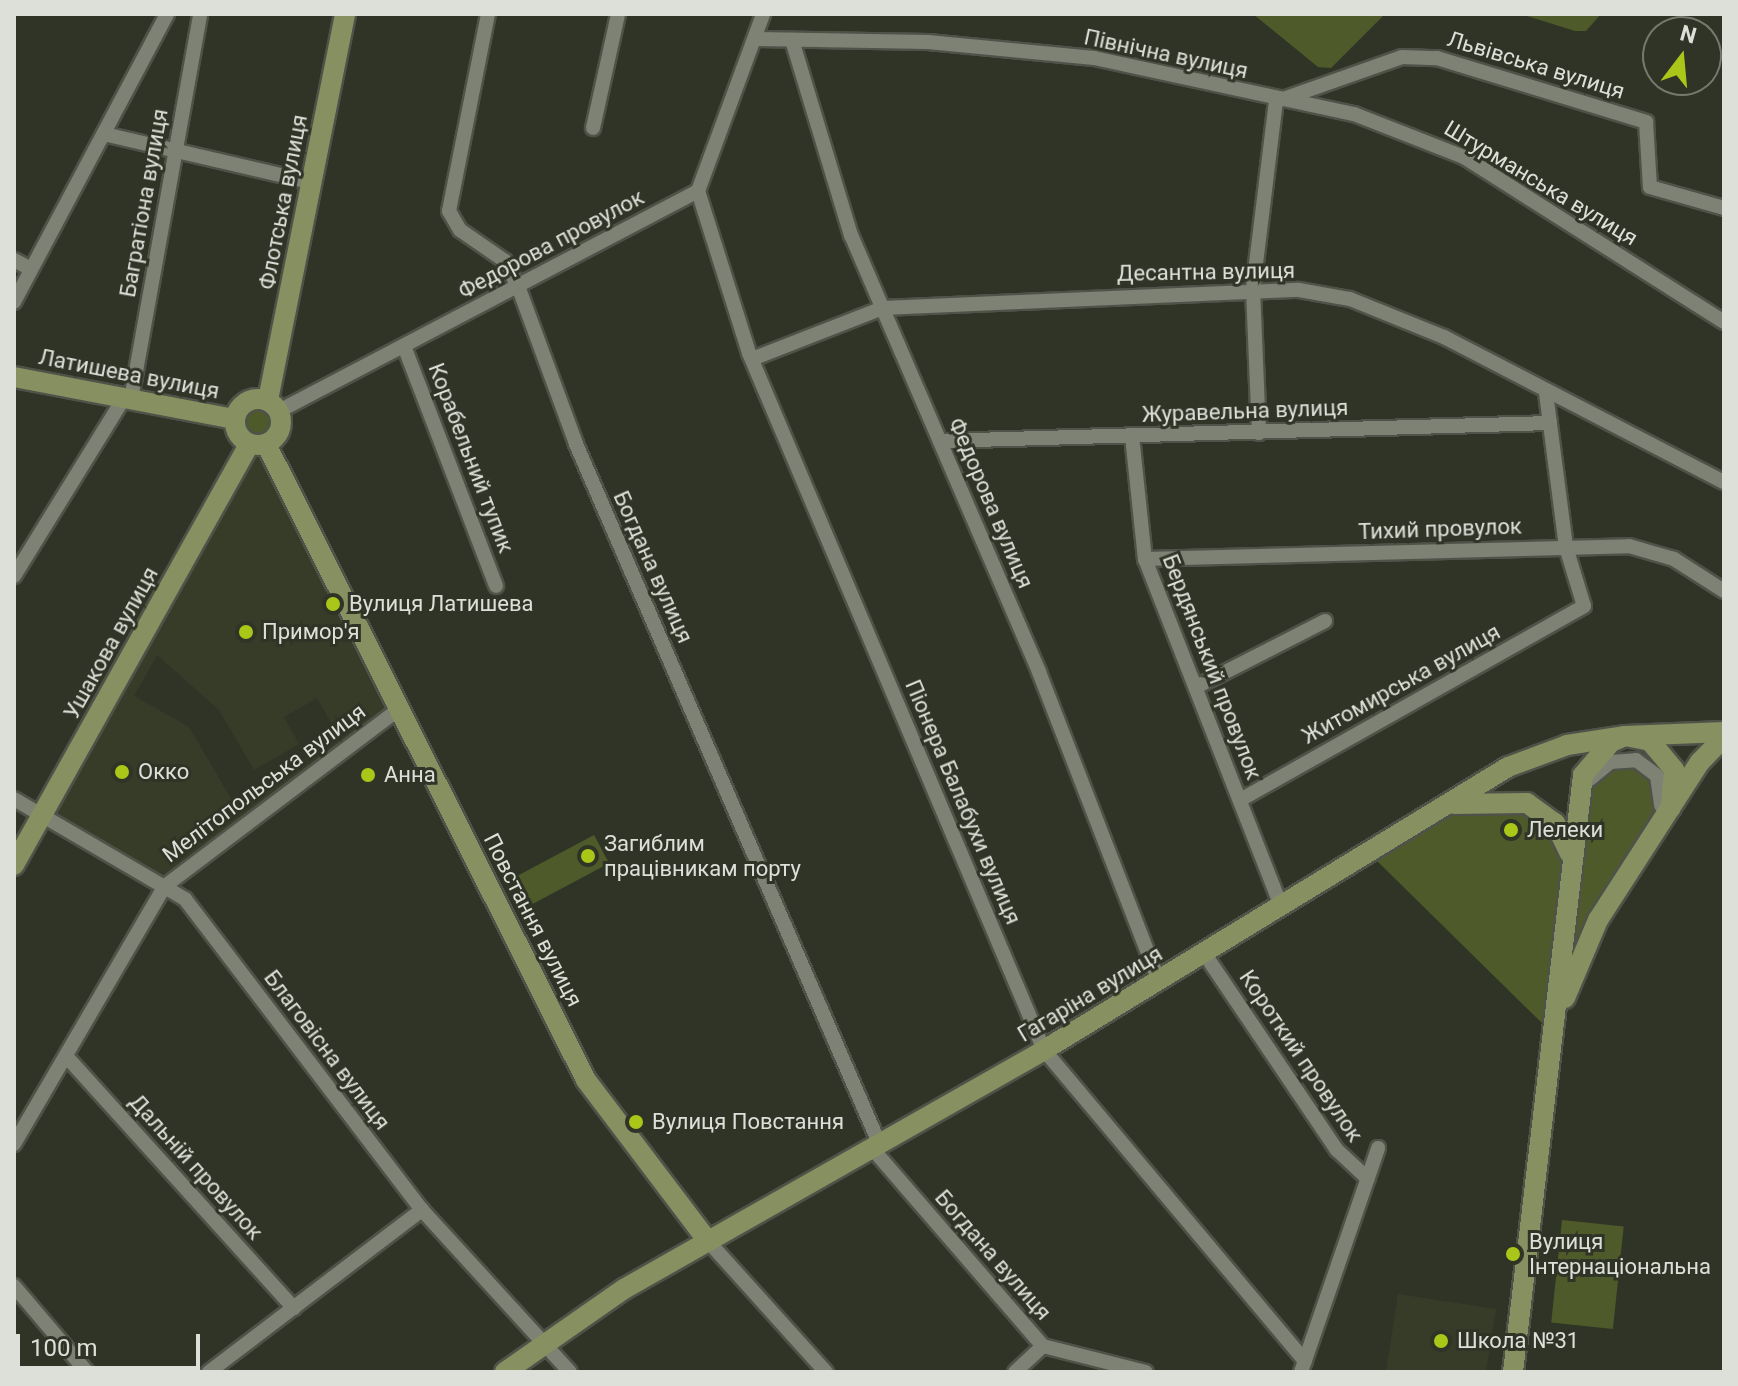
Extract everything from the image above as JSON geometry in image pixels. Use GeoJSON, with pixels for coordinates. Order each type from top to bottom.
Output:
{"type":"FeatureCollection","features":[{"type":"Feature","properties":{"kind":"street"},"geometry":{"type":"LineString","coordinates":[[14,302],[29,268],[167,14]]}},
{"type":"Feature","properties":{"kind":"street","name":"Багратіона вулиця"},"geometry":{"type":"LineString","coordinates":[[128,399],[200,14]]}},
{"type":"Feature","properties":{"kind":"street","name":"Флотська вулиця"},"geometry":{"type":"LineString","coordinates":[[258,444],[280,431],[274,406],[311,182],[345,14]]}},
{"type":"Feature","properties":{"kind":"street","name":"Богдана вулиця"},"geometry":{"type":"LineString","coordinates":[[488,14],[449,211],[460,230],[505,261],[518,286],[576,444],[875,1145],[1043,1346],[1146,1372]]}},
{"type":"Feature","properties":{"kind":"street"},"geometry":{"type":"LineString","coordinates":[[593,128],[618,14]]}},
{"type":"Feature","properties":{"kind":"street"},"geometry":{"type":"LineString","coordinates":[[698,191],[758,39],[763,14]]}},
{"type":"Feature","properties":{"kind":"street","name":"Північна вулиця"},"geometry":{"type":"LineString","coordinates":[[758,39],[928,42],[1094,58],[1276,101]]}},
{"type":"Feature","properties":{"kind":"street","name":"Федорова вулиця"},"geometry":{"type":"LineString","coordinates":[[792,40],[833,182],[1159,981]]}},
{"type":"Feature","properties":{"kind":"street","name":"Львівська вулиця"},"geometry":{"type":"LineString","coordinates":[[1276,101],[1402,57],[1437,58],[1646,122],[1650,187],[1724,208]]}},
{"type":"Feature","properties":{"kind":"street"},"geometry":{"type":"LineString","coordinates":[[1259,433],[1253,288],[1276,101]]}},
{"type":"Feature","properties":{"kind":"street","name":"Штурманська вулиця"},"geometry":{"type":"LineString","coordinates":[[1276,101],[1354,114],[1441,145],[1724,322]]}},
{"type":"Feature","properties":{"kind":"street"},"geometry":{"type":"LineString","coordinates":[[104,134],[311,182]]}},
{"type":"Feature","properties":{"kind":"street","name":"Федорова провулок"},"geometry":{"type":"LineString","coordinates":[[274,406],[404,346],[698,191]]}},
{"type":"Feature","properties":{"kind":"street","name":"Піонера Балабухи вулиця"},"geometry":{"type":"LineString","coordinates":[[698,191],[752,359],[1044,1050],[1303,1367]]}},
{"type":"Feature","properties":{"kind":"street"},"geometry":{"type":"LineString","coordinates":[[14,260],[29,268]]}},
{"type":"Feature","properties":{"kind":"street","name":"Десантна вулиця"},"geometry":{"type":"LineString","coordinates":[[752,359],[883,308],[1253,288],[1362,303],[1724,482]]}},
{"type":"Feature","properties":{"kind":"street","name":"Корабельний тупик"},"geometry":{"type":"LineString","coordinates":[[404,346],[496,586]]}},
{"type":"Feature","properties":{"kind":"street","name":"Латишева вулиця"},"geometry":{"type":"LineString","coordinates":[[14,377],[234,419]]}},
{"type":"Feature","properties":{"kind":"street"},"geometry":{"type":"LineString","coordinates":[[1546,392],[1566,547]]}},
{"type":"Feature","properties":{"kind":"street"},"geometry":{"type":"LineString","coordinates":[[14,576],[128,399]]}},
{"type":"Feature","properties":{"kind":"street"},"geometry":{"type":"LineString","coordinates":[[234,419],[250,399],[274,406]]}},
{"type":"Feature","properties":{"kind":"street","name":"Повстання вулиця"},"geometry":{"type":"LineString","coordinates":[[234,419],[258,444],[399,709],[586,1080],[707,1240],[826,1372]]}},
{"type":"Feature","properties":{"kind":"street","name":"Журавельна вулиця"},"geometry":{"type":"LineString","coordinates":[[940,441],[1550,423]]}},
{"type":"Feature","properties":{"kind":"street","name":"Бердянський провулок"},"geometry":{"type":"LineString","coordinates":[[1132,436],[1145,559],[1281,906]]}},
{"type":"Feature","properties":{"kind":"street","name":"Ушакова вулиця"},"geometry":{"type":"LineString","coordinates":[[14,865],[258,444]]}},
{"type":"Feature","properties":{"kind":"street","name":"Тихий провулок"},"geometry":{"type":"LineString","coordinates":[[1145,559],[1566,547],[1645,548],[1724,591]]}},
{"type":"Feature","properties":{"kind":"street","name":"Житомирська вулиця"},"geometry":{"type":"LineString","coordinates":[[1240,800],[1584,606],[1566,547]]}},
{"type":"Feature","properties":{"kind":"street"},"geometry":{"type":"LineString","coordinates":[[1196,687],[1325,621]]}},
{"type":"Feature","properties":{"kind":"street","name":"Мелітопольська вулиця"},"geometry":{"type":"LineString","coordinates":[[14,1144],[165,886],[399,709]]}},
{"type":"Feature","properties":{"kind":"street"},"geometry":{"type":"LineString","coordinates":[[1551,1056],[1583,949],[1671,808],[1724,734]]}},
{"type":"Feature","properties":{"kind":"street","name":"Гагаріна вулиця"},"geometry":{"type":"LineString","coordinates":[[505,1372],[541,1344],[707,1240],[1044,1050],[1442,806],[1534,755],[1625,736],[1724,734]]}},
{"type":"Feature","properties":{"kind":"street"},"geometry":{"type":"LineString","coordinates":[[1513,1372],[1551,1056],[1571,854],[1580,790],[1590,762],[1625,736],[1650,741],[1669,758],[1677,783],[1671,808]]}},
{"type":"Feature","properties":{"kind":"street"},"geometry":{"type":"LineString","coordinates":[[1580,790],[1619,759],[1644,763],[1657,776],[1663,801],[1630,871]]}},
{"type":"Feature","properties":{"kind":"street","name":"Благовісна вулиця"},"geometry":{"type":"LineString","coordinates":[[14,799],[185,899],[422,1210],[541,1344],[570,1372]]}},
{"type":"Feature","properties":{"kind":"street"},"geometry":{"type":"LineString","coordinates":[[1442,806],[1527,803],[1555,823],[1571,854]]}},
{"type":"Feature","properties":{"kind":"street","name":"Короткий провулок"},"geometry":{"type":"LineString","coordinates":[[1204,953],[1337,1150],[1368,1179]]}},
{"type":"Feature","properties":{"kind":"street","name":"Дальній провулок"},"geometry":{"type":"LineString","coordinates":[[66,1056],[294,1308]]}},
{"type":"Feature","properties":{"kind":"street"},"geometry":{"type":"LineString","coordinates":[[1303,1367],[1378,1148]]}},
{"type":"Feature","properties":{"kind":"street"},"geometry":{"type":"LineString","coordinates":[[209,1372],[422,1210]]}},
{"type":"Feature","properties":{"kind":"street"},"geometry":{"type":"LineString","coordinates":[[14,1286],[87,1372]]}},
{"type":"Feature","properties":{"kind":"street"},"geometry":{"type":"LineString","coordinates":[[1015,1372],[1043,1346]]}},
{"type":"Feature","properties":{"kind":"shaded area"},"geometry":{"type":"Polygon","coordinates":[[[251,453],[264,453],[390,708],[161,876],[53,813],[251,453]],[[157,655],[134,696],[189,727],[237,809],[338,735],[317,698],[284,717],[299,744],[254,770],[219,710],[157,655]]]}},
{"type":"Feature","properties":{"kind":"shaded area","name":"Школа №31"},"geometry":{"type":"Polygon","coordinates":[[[1398,1294],[1496,1309],[1486,1372],[1386,1372],[1398,1294]]]}},
{"type":"Feature","properties":{"kind":"green space"},"geometry":{"type":"Polygon","coordinates":[[[1253,14],[1385,14],[1331,68],[1318,67],[1253,14]]]}},
{"type":"Feature","properties":{"kind":"green space"},"geometry":{"type":"Polygon","coordinates":[[[1521,14],[1601,14],[1586,31],[1575,31],[1521,14]]]}},
{"type":"Feature","properties":{"kind":"green space"},"geometry":{"type":"Polygon","coordinates":[[[258,406],[270,410],[274,422],[270,434],[258,438],[246,434],[242,422],[246,410],[258,406]]]}},
{"type":"Feature","properties":{"kind":"green space"},"geometry":{"type":"Polygon","coordinates":[[[1635,765],[1653,778],[1656,807],[1566,980],[1585,792],[1612,766],[1635,765]]]}},
{"type":"Feature","properties":{"kind":"green space"},"geometry":{"type":"Polygon","coordinates":[[[1492,805],[1539,815],[1565,856],[1548,1029],[1372,856],[1443,811],[1492,805]]]}},
{"type":"Feature","properties":{"kind":"green space"},"geometry":{"type":"Polygon","coordinates":[[[594,835],[609,863],[526,907],[511,879],[594,835]]]}},
{"type":"Feature","properties":{"kind":"green space"},"geometry":{"type":"Polygon","coordinates":[[[1562,1220],[1624,1226],[1613,1329],[1551,1322],[1562,1220]]]}},
{"type":"Feature","properties":{"kind":"place","name":"Вулиця Латишева"},"geometry":{"type":"Point","coordinates":[333,604]}},
{"type":"Feature","properties":{"kind":"place","name":"Примор'я"},"geometry":{"type":"Point","coordinates":[246,632]}},
{"type":"Feature","properties":{"kind":"place","name":"Окко"},"geometry":{"type":"Point","coordinates":[122,772]}},
{"type":"Feature","properties":{"kind":"place","name":"Анна"},"geometry":{"type":"Point","coordinates":[368,775]}},
{"type":"Feature","properties":{"kind":"place","name":"Лелеки"},"geometry":{"type":"Point","coordinates":[1511,830]}},
{"type":"Feature","properties":{"kind":"place","name":"Загиблим працівникам порту"},"geometry":{"type":"Point","coordinates":[588,856]}},
{"type":"Feature","properties":{"kind":"place","name":"Вулиця Повстання"},"geometry":{"type":"Point","coordinates":[636,1122]}},
{"type":"Feature","properties":{"kind":"place","name":"Вулиця Інтернаціональна"},"geometry":{"type":"Point","coordinates":[1513,1254]}},
{"type":"Feature","properties":{"kind":"place","name":"Школа №31"},"geometry":{"type":"Point","coordinates":[1441,1341]}}]}
